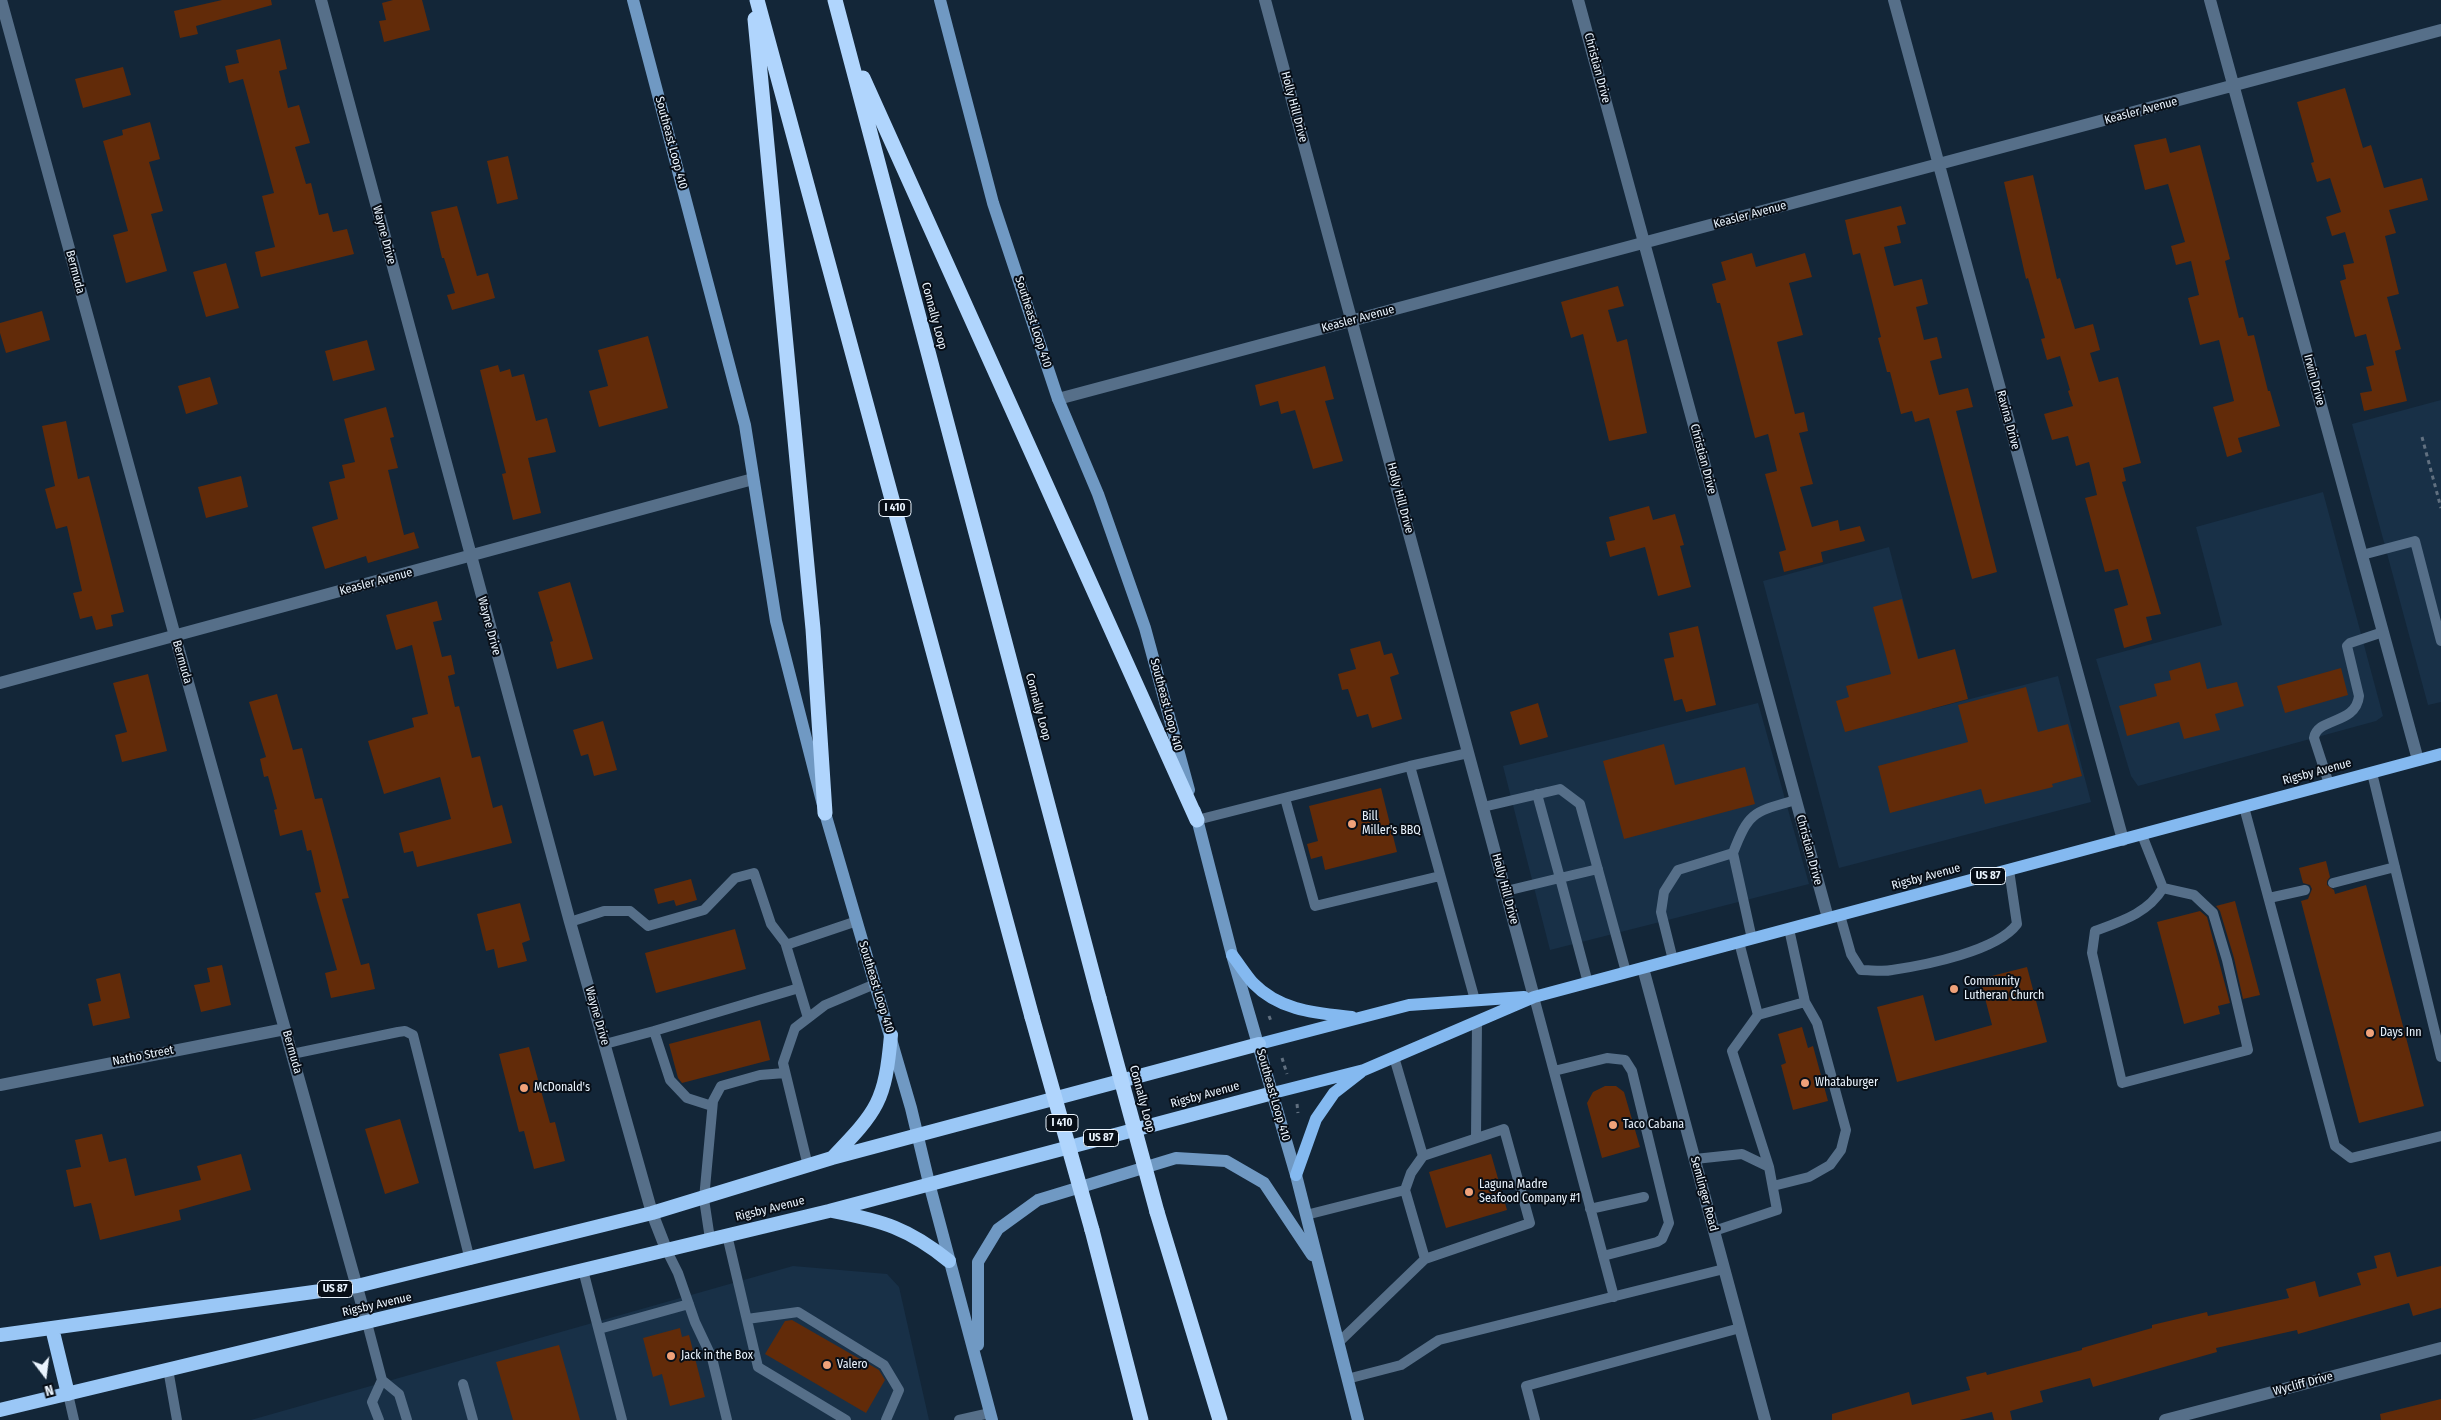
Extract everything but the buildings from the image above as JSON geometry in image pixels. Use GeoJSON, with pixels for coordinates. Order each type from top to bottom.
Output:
{"type":"FeatureCollection","features":[{"type":"Feature","properties":{"kind":"highway"},"geometry":{"type":"LineString","coordinates":[[753,0],[813,629],[825,813]]}},
{"type":"Feature","properties":{"kind":"highway","name":"I 410"},"geometry":{"type":"LineString","coordinates":[[757,0],[1032,1016],[1092,1230],[1141,1420]]}},
{"type":"Feature","properties":{"kind":"highway","name":"Connally Loop"},"geometry":{"type":"LineString","coordinates":[[835,0],[1157,1212],[1220,1420]]}},
{"type":"Feature","properties":{"kind":"highway"},"geometry":{"type":"LineString","coordinates":[[845,38],[1197,820]]}},
{"type":"Feature","properties":{"kind":"highway"},"geometry":{"type":"LineString","coordinates":[[832,1158],[871,1116],[882,1096],[887,1074],[890,1035]]}},
{"type":"Feature","properties":{"kind":"highway","name":"Rigsby Avenue"},"geometry":{"type":"LineString","coordinates":[[0,1335],[358,1286],[470,1260],[652,1213],[918,1134],[1258,1044]]}},
{"type":"Feature","properties":{"kind":"highway","name":"Rigsby Avenue"},"geometry":{"type":"LineString","coordinates":[[0,1410],[829,1211],[1273,1093]]}},
{"type":"Feature","properties":{"kind":"highway"},"geometry":{"type":"LineString","coordinates":[[829,1211],[870,1219],[898,1228],[925,1241],[949,1261]]}},
{"type":"Feature","properties":{"kind":"highway"},"geometry":{"type":"LineString","coordinates":[[52,1328],[68,1394]]}},
{"type":"Feature","properties":{"kind":"main road","name":"Southeast Loop 410"},"geometry":{"type":"LineString","coordinates":[[633,0],[745,425],[752,479],[776,621],[825,813],[918,1134],[949,1261],[978,1358],[992,1416]]}},
{"type":"Feature","properties":{"kind":"main road","name":"Southeast Loop 410"},"geometry":{"type":"LineString","coordinates":[[940,0],[993,203],[1058,399],[1098,494],[1145,628],[1232,955],[1296,1175],[1358,1420]]}},
{"type":"Feature","properties":{"kind":"main road","name":"Rigsby Avenue"},"geometry":{"type":"LineString","coordinates":[[1273,1093],[1364,1070],[1534,997],[2441,754]]}},
{"type":"Feature","properties":{"kind":"main road"},"geometry":{"type":"LineString","coordinates":[[1232,955],[1254,984],[1285,1006],[1316,1013],[1359,1018]]}},
{"type":"Feature","properties":{"kind":"main road","name":"Rigsby Avenue"},"geometry":{"type":"LineString","coordinates":[[1258,1044],[1409,1005],[1534,997]]}},
{"type":"Feature","properties":{"kind":"main road"},"geometry":{"type":"LineString","coordinates":[[1296,1175],[1316,1119],[1334,1093],[1364,1070]]}},
{"type":"Feature","properties":{"kind":"main road"},"geometry":{"type":"LineString","coordinates":[[978,1358],[978,1262],[998,1229],[1038,1200],[1176,1158],[1226,1161],[1264,1183],[1318,1263]]}},
{"type":"Feature","properties":{"kind":"street","name":"Bermuda"},"geometry":{"type":"LineString","coordinates":[[1,0],[175,636],[367,1323]]}},
{"type":"Feature","properties":{"kind":"street","name":"Wayne Drive"},"geometry":{"type":"LineString","coordinates":[[321,0],[570,922],[652,1213],[666,1249]]}},
{"type":"Feature","properties":{"kind":"street","name":"Holly Hill Drive"},"geometry":{"type":"LineString","coordinates":[[1265,0],[1534,997]]}},
{"type":"Feature","properties":{"kind":"street","name":"Christian Drive"},"geometry":{"type":"LineString","coordinates":[[1578,0],[1796,800],[1834,917]]}},
{"type":"Feature","properties":{"kind":"street","name":"Ravina Drive"},"geometry":{"type":"LineString","coordinates":[[1894,0],[2123,840]]}},
{"type":"Feature","properties":{"kind":"street","name":"Irwin Drive"},"geometry":{"type":"LineString","coordinates":[[2210,0],[2418,760]]}},
{"type":"Feature","properties":{"kind":"street","name":"Keasler Avenue"},"geometry":{"type":"LineString","coordinates":[[1058,399],[2441,30]]}},
{"type":"Feature","properties":{"kind":"street","name":"Keasler Avenue"},"geometry":{"type":"LineString","coordinates":[[0,683],[752,479]]}},
{"type":"Feature","properties":{"kind":"street","name":"Semlinger Road"},"geometry":{"type":"LineString","coordinates":[[1643,968],[1765,1420]]}},
{"type":"Feature","properties":{"kind":"street","name":"Natho Street"},"geometry":{"type":"LineString","coordinates":[[0,1085],[286,1029]]}},
{"type":"Feature","properties":{"kind":"street","name":"Wycliff Drive"},"geometry":{"type":"LineString","coordinates":[[2165,1420],[2441,1348]]}},
{"type":"Feature","properties":{"kind":"lane"},"geometry":{"type":"LineString","coordinates":[[2362,555],[2415,541],[2441,641]]}},
{"type":"Feature","properties":{"kind":"lane"},"geometry":{"type":"LineString","coordinates":[[2329,784],[2314,738],[2315,732],[2319,728],[2349,714],[2358,704],[2347,646],[2350,643],[2383,632]]}},
{"type":"Feature","properties":{"kind":"lane"},"geometry":{"type":"LineString","coordinates":[[1197,820],[1468,753]]}},
{"type":"Feature","properties":{"kind":"lane"},"geometry":{"type":"LineString","coordinates":[[1410,766],[1475,1000]]}},
{"type":"Feature","properties":{"kind":"lane"},"geometry":{"type":"LineString","coordinates":[[2372,773],[2441,1057]]}},
{"type":"Feature","properties":{"kind":"lane"},"geometry":{"type":"LineString","coordinates":[[1483,807],[1560,789],[1580,804],[1626,972]]}},
{"type":"Feature","properties":{"kind":"lane"},"geometry":{"type":"LineString","coordinates":[[1537,794],[1588,983]]}},
{"type":"Feature","properties":{"kind":"lane"},"geometry":{"type":"LineString","coordinates":[[1285,798],[1315,906],[1440,876]]}},
{"type":"Feature","properties":{"kind":"lane"},"geometry":{"type":"LineString","coordinates":[[1752,938],[1733,853],[1744,825],[1758,811],[1796,800]]}},
{"type":"Feature","properties":{"kind":"lane"},"geometry":{"type":"LineString","coordinates":[[2244,807],[2335,1146],[2351,1158],[2441,1136]]}},
{"type":"Feature","properties":{"kind":"lane"},"geometry":{"type":"LineString","coordinates":[[2142,834],[2163,888]]}},
{"type":"Feature","properties":{"kind":"lane"},"geometry":{"type":"LineString","coordinates":[[1673,960],[1661,912],[1664,892],[1678,870],[1733,853]]}},
{"type":"Feature","properties":{"kind":"lane"},"geometry":{"type":"LineString","coordinates":[[2333,883],[2395,868]]}},
{"type":"Feature","properties":{"kind":"lane"},"geometry":{"type":"LineString","coordinates":[[1506,891],[1598,869]]}},
{"type":"Feature","properties":{"kind":"lane"},"geometry":{"type":"LineString","coordinates":[[1834,917],[1851,954],[1861,970],[1891,971],[1979,951],[2010,933],[2017,924],[2009,870]]}},
{"type":"Feature","properties":{"kind":"lane"},"geometry":{"type":"LineString","coordinates":[[570,922],[604,911],[630,911],[648,926],[684,917],[704,910],[735,878],[754,873],[771,924],[787,945],[808,1018]]}},
{"type":"Feature","properties":{"kind":"lane"},"geometry":{"type":"LineString","coordinates":[[2163,888],[2194,895],[2213,913],[2227,960],[2248,1050],[2122,1083],[2092,953],[2095,931],[2129,919],[2140,909],[2147,908],[2155,901],[2163,888]]}},
{"type":"Feature","properties":{"kind":"lane"},"geometry":{"type":"LineString","coordinates":[[2269,898],[2305,890]]}},
{"type":"Feature","properties":{"kind":"lane"},"geometry":{"type":"LineString","coordinates":[[787,945],[857,921]]}},
{"type":"Feature","properties":{"kind":"lane"},"geometry":{"type":"LineString","coordinates":[[1773,1186],[1809,1176],[1830,1165],[1841,1150],[1846,1130],[1817,1023],[1806,1002],[1788,929]]}},
{"type":"Feature","properties":{"kind":"lane"},"geometry":{"type":"LineString","coordinates":[[1739,942],[1758,1015]]}},
{"type":"Feature","properties":{"kind":"lane"},"geometry":{"type":"LineString","coordinates":[[808,1166],[783,1063],[794,1028],[825,1005],[875,984]]}},
{"type":"Feature","properties":{"kind":"lane"},"geometry":{"type":"LineString","coordinates":[[605,1044],[800,988]]}},
{"type":"Feature","properties":{"kind":"lane"},"geometry":{"type":"LineString","coordinates":[[1534,997],[1614,1297]]}},
{"type":"Feature","properties":{"kind":"lane"},"geometry":{"type":"LineString","coordinates":[[1714,1231],[1777,1210],[1769,1166],[1732,1051],[1758,1015],[1806,1002]]}},
{"type":"Feature","properties":{"kind":"lane"},"geometry":{"type":"LineString","coordinates":[[1476,1138],[1477,1021]]}},
{"type":"Feature","properties":{"kind":"lane"},"geometry":{"type":"LineString","coordinates":[[292,1054],[398,1032],[405,1031],[413,1035],[470,1260]]}},
{"type":"Feature","properties":{"kind":"lane"},"geometry":{"type":"LineString","coordinates":[[654,1031],[670,1080],[687,1098],[712,1106]]}},
{"type":"Feature","properties":{"kind":"lane"},"geometry":{"type":"LineString","coordinates":[[1394,1057],[1422,1156]]}},
{"type":"Feature","properties":{"kind":"lane"},"geometry":{"type":"LineString","coordinates":[[1554,1071],[1607,1058],[1624,1060],[1632,1071],[1670,1223],[1662,1239],[1657,1242],[1603,1256]]}},
{"type":"Feature","properties":{"kind":"lane"},"geometry":{"type":"LineString","coordinates":[[710,1239],[704,1199],[712,1106],[721,1086],[760,1075],[786,1073]]}},
{"type":"Feature","properties":{"kind":"lane"},"geometry":{"type":"LineString","coordinates":[[1338,1343],[1425,1259],[1530,1224],[1504,1129],[1422,1156],[1411,1173],[1405,1190],[1425,1259]]}},
{"type":"Feature","properties":{"kind":"lane"},"geometry":{"type":"LineString","coordinates":[[1695,1159],[1742,1154],[1769,1166]]}},
{"type":"Feature","properties":{"kind":"lane"},"geometry":{"type":"LineString","coordinates":[[1306,1215],[1405,1190]]}},
{"type":"Feature","properties":{"kind":"lane"},"geometry":{"type":"LineString","coordinates":[[1590,1210],[1644,1197]]}},
{"type":"Feature","properties":{"kind":"lane"},"geometry":{"type":"LineString","coordinates":[[727,1235],[758,1367],[846,1420]]}},
{"type":"Feature","properties":{"kind":"lane"},"geometry":{"type":"LineString","coordinates":[[666,1249],[678,1272],[689,1304],[712,1358],[727,1420]]}},
{"type":"Feature","properties":{"kind":"lane"},"geometry":{"type":"LineString","coordinates":[[1347,1379],[1401,1364],[1439,1340],[1724,1269]]}},
{"type":"Feature","properties":{"kind":"lane"},"geometry":{"type":"LineString","coordinates":[[583,1270],[622,1420]]}},
{"type":"Feature","properties":{"kind":"lane"},"geometry":{"type":"LineString","coordinates":[[598,1329],[689,1304]]}},
{"type":"Feature","properties":{"kind":"lane"},"geometry":{"type":"LineString","coordinates":[[746,1318],[798,1312],[884,1365],[899,1390],[886,1420]]}},
{"type":"Feature","properties":{"kind":"lane"},"geometry":{"type":"LineString","coordinates":[[367,1323],[382,1380],[399,1394],[407,1420]]}},
{"type":"Feature","properties":{"kind":"lane"},"geometry":{"type":"LineString","coordinates":[[1535,1420],[1526,1386],[1740,1328]]}},
{"type":"Feature","properties":{"kind":"lane"},"geometry":{"type":"LineString","coordinates":[[168,1369],[177,1420]]}},
{"type":"Feature","properties":{"kind":"lane"},"geometry":{"type":"LineString","coordinates":[[379,1420],[372,1402],[382,1380]]}},
{"type":"Feature","properties":{"kind":"lane"},"geometry":{"type":"LineString","coordinates":[[462,1384],[473,1420]]}},
{"type":"Feature","properties":{"kind":"lane"},"geometry":{"type":"LineString","coordinates":[[68,1394],[74,1420]]}},
{"type":"Feature","properties":{"kind":"lane"},"geometry":{"type":"LineString","coordinates":[[959,1420],[992,1416]]}},
{"type":"Feature","properties":{"kind":"path"},"geometry":{"type":"LineString","coordinates":[[2422,438],[2441,508]]}},
{"type":"Feature","properties":{"kind":"path"},"geometry":{"type":"LineString","coordinates":[[1270,1016],[1271,1021]]}},
{"type":"Feature","properties":{"kind":"path"},"geometry":{"type":"LineString","coordinates":[[1282,1058],[1287,1075]]}},
{"type":"Feature","properties":{"kind":"path"},"geometry":{"type":"LineString","coordinates":[[1297,1104],[1298,1113]]}},
{"type":"Feature","properties":{"kind":"shaded area"},"geometry":{"type":"Polygon","coordinates":[[[2441,400],[2441,702],[2428,705],[2352,424],[2441,400]]]}},
{"type":"Feature","properties":{"kind":"shaded area"},"geometry":{"type":"Polygon","coordinates":[[[2323,492],[2383,716],[2376,721],[2138,786],[2131,776],[2096,659],[2222,625],[2196,527],[2323,492]]]}},
{"type":"Feature","properties":{"kind":"shaded area"},"geometry":{"type":"Polygon","coordinates":[[[1889,547],[1932,709],[2058,676],[2091,802],[1839,868],[1763,581],[1889,547]]]}},
{"type":"Feature","properties":{"kind":"shaded area"},"geometry":{"type":"Polygon","coordinates":[[[1758,703],[1809,884],[1550,950],[1503,766],[1758,703]]]}},
{"type":"Feature","properties":{"kind":"shaded area"},"geometry":{"type":"Polygon","coordinates":[[[793,1266],[887,1274],[899,1287],[929,1420],[251,1420],[793,1266]]]}},
{"type":"Feature","properties":{"kind":"place","name":"Bill Miller's BBQ"},"geometry":{"type":"Point","coordinates":[1352,824]}},
{"type":"Feature","properties":{"kind":"place","name":"Community Lutheran Church"},"geometry":{"type":"Point","coordinates":[1954,989]}},
{"type":"Feature","properties":{"kind":"place","name":"Days Inn"},"geometry":{"type":"Point","coordinates":[2370,1033]}},
{"type":"Feature","properties":{"kind":"place","name":"Whataburger"},"geometry":{"type":"Point","coordinates":[1805,1083]}},
{"type":"Feature","properties":{"kind":"place","name":"McDonald's"},"geometry":{"type":"Point","coordinates":[524,1088]}},
{"type":"Feature","properties":{"kind":"place","name":"Taco Cabana"},"geometry":{"type":"Point","coordinates":[1613,1125]}},
{"type":"Feature","properties":{"kind":"place","name":"Laguna Madre Seafood Company #1"},"geometry":{"type":"Point","coordinates":[1469,1192]}},
{"type":"Feature","properties":{"kind":"place","name":"Jack in the Box"},"geometry":{"type":"Point","coordinates":[671,1356]}},
{"type":"Feature","properties":{"kind":"place","name":"Valero"},"geometry":{"type":"Point","coordinates":[827,1365]}}]}
